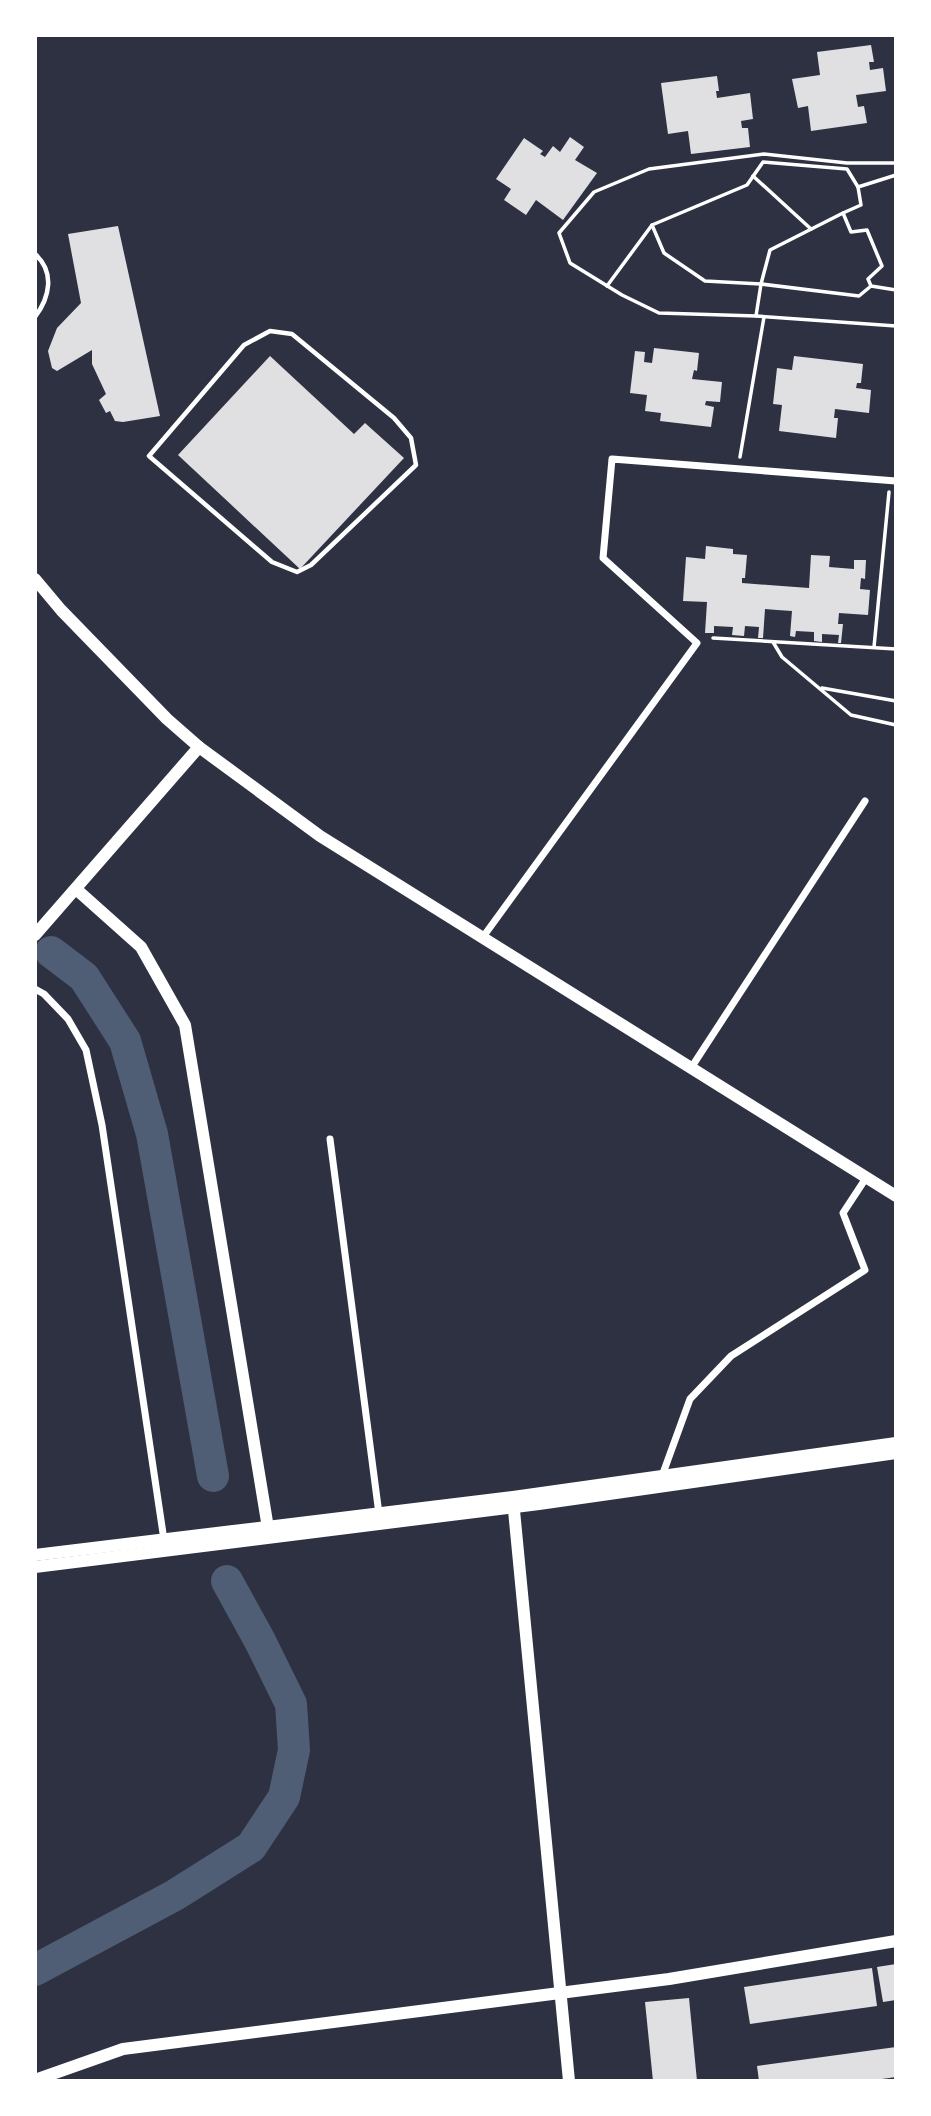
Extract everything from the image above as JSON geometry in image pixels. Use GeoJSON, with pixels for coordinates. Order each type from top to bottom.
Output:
{"type":"FeatureCollection","features":[{"type":"Feature","properties":{"kind":"street"},"geometry":{"type":"LineString","coordinates":[[483,937],[697,643],[603,558],[612,459],[893,481]]}},
{"type":"Feature","properties":{"kind":"street"},"geometry":{"type":"LineString","coordinates":[[35,579],[167,719],[199,747],[320,836],[896,1196]]}},
{"type":"Feature","properties":{"kind":"street"},"geometry":{"type":"LineString","coordinates":[[35,935],[199,747]]}},
{"type":"Feature","properties":{"kind":"street"},"geometry":{"type":"LineString","coordinates":[[691,1068],[865,801]]}},
{"type":"Feature","properties":{"kind":"street"},"geometry":{"type":"LineString","coordinates":[[76,889],[141,947],[185,1025],[268,1532]]}},
{"type":"Feature","properties":{"kind":"street"},"geometry":{"type":"LineString","coordinates":[[35,989],[44,994],[68,1019],[86,1050],[102,1125],[165,1544]]}},
{"type":"Feature","properties":{"kind":"street"},"geometry":{"type":"LineString","coordinates":[[330,1139],[380,1519]]}},
{"type":"Feature","properties":{"kind":"street"},"geometry":{"type":"LineString","coordinates":[[660,1481],[690,1399],[731,1356],[865,1270],[843,1213],[866,1178]]}},
{"type":"Feature","properties":{"kind":"street"},"geometry":{"type":"LineString","coordinates":[[35,1555],[165,1544],[514,1502],[896,1443]]}},
{"type":"Feature","properties":{"kind":"street"},"geometry":{"type":"LineString","coordinates":[[660,1481],[896,1453]]}},
{"type":"Feature","properties":{"kind":"street"},"geometry":{"type":"LineString","coordinates":[[514,1502],[569,2081]]}},
{"type":"Feature","properties":{"kind":"street"},"geometry":{"type":"LineString","coordinates":[[35,1567],[165,1544]]}},
{"type":"Feature","properties":{"kind":"street"},"geometry":{"type":"LineString","coordinates":[[35,2080],[123,2049],[669,1979],[896,1941]]}},
{"type":"Feature","properties":{"kind":"lane"},"geometry":{"type":"LineString","coordinates":[[35,254],[47,269],[49,283],[46,302],[35,317]]}},
{"type":"Feature","properties":{"kind":"lane"},"geometry":{"type":"LineString","coordinates":[[270,331],[292,334],[394,418],[411,438],[415,465],[311,565],[297,572],[272,562],[149,456],[244,345],[270,331]]}},
{"type":"Feature","properties":{"kind":"path"},"geometry":{"type":"LineString","coordinates":[[607,286],[652,225],[747,185],[763,162],[764,154]]}},
{"type":"Feature","properties":{"kind":"path"},"geometry":{"type":"LineString","coordinates":[[896,163],[847,163],[764,154],[649,169],[594,192],[559,233],[569,263],[659,313],[756,316],[896,326]]}},
{"type":"Feature","properties":{"kind":"path"},"geometry":{"type":"LineString","coordinates":[[763,162],[847,169]]}},
{"type":"Feature","properties":{"kind":"path"},"geometry":{"type":"LineString","coordinates":[[756,316],[770,250],[861,205],[858,187],[847,169],[847,163]]}},
{"type":"Feature","properties":{"kind":"path"},"geometry":{"type":"LineString","coordinates":[[858,187],[896,175]]}},
{"type":"Feature","properties":{"kind":"path"},"geometry":{"type":"LineString","coordinates":[[753,176],[811,229]]}},
{"type":"Feature","properties":{"kind":"path"},"geometry":{"type":"LineString","coordinates":[[843,213],[851,232],[867,230],[882,266],[868,279],[871,286]]}},
{"type":"Feature","properties":{"kind":"path"},"geometry":{"type":"LineString","coordinates":[[652,225],[664,253],[705,281],[761,284],[859,296],[871,286],[896,290]]}},
{"type":"Feature","properties":{"kind":"path"},"geometry":{"type":"LineString","coordinates":[[737,470],[764,317]]}},
{"type":"Feature","properties":{"kind":"path"},"geometry":{"type":"LineString","coordinates":[[874,647],[893,481]]}},
{"type":"Feature","properties":{"kind":"path"},"geometry":{"type":"LineString","coordinates":[[713,638],[896,649]]}},
{"type":"Feature","properties":{"kind":"path"},"geometry":{"type":"LineString","coordinates":[[773,642],[782,657],[851,715],[896,726]]}},
{"type":"Feature","properties":{"kind":"path"},"geometry":{"type":"LineString","coordinates":[[819,688],[896,701]]}},
{"type":"Feature","properties":{"kind":"building"},"geometry":{"type":"Polygon","coordinates":[[[871,45],[874,62],[869,62],[870,70],[883,68],[886,91],[856,95],[858,107],[864,106],[867,123],[811,131],[808,106],[798,108],[792,79],[820,75],[817,52],[871,45]]]}},
{"type":"Feature","properties":{"kind":"building"},"geometry":{"type":"Polygon","coordinates":[[[717,76],[717,98],[750,93],[753,119],[741,121],[742,128],[748,128],[750,147],[691,154],[688,131],[668,134],[661,83],[717,76]]]}},
{"type":"Feature","properties":{"kind":"building"},"geometry":{"type":"Polygon","coordinates":[[[570,137],[584,147],[575,160],[597,173],[563,220],[536,200],[526,215],[504,200],[511,189],[496,179],[524,138],[543,151],[540,154],[545,157],[553,146],[560,152],[570,137]]]}},
{"type":"Feature","properties":{"kind":"building"},"geometry":{"type":"Polygon","coordinates":[[[118,226],[160,416],[123,422],[115,421],[110,411],[106,413],[99,400],[106,394],[92,364],[92,350],[57,371],[52,368],[48,351],[57,328],[81,303],[68,234],[118,226]]]}},
{"type":"Feature","properties":{"kind":"building"},"geometry":{"type":"Polygon","coordinates":[[[654,348],[699,353],[697,371],[694,370],[692,379],[722,382],[720,402],[706,401],[705,405],[714,407],[711,427],[660,421],[661,413],[645,411],[647,395],[630,393],[635,351],[645,352],[644,362],[652,363],[654,348]]]}},
{"type":"Feature","properties":{"kind":"building"},"geometry":{"type":"Polygon","coordinates":[[[270,356],[354,434],[365,423],[404,458],[300,569],[178,455],[270,356]]]}},
{"type":"Feature","properties":{"kind":"building"},"geometry":{"type":"Polygon","coordinates":[[[794,356],[863,364],[861,383],[857,383],[856,388],[871,390],[869,413],[835,409],[834,418],[838,418],[836,438],[779,431],[782,405],[773,404],[777,368],[792,370],[794,356]]]}},
{"type":"Feature","properties":{"kind":"building"},"geometry":{"type":"Polygon","coordinates":[[[706,546],[733,549],[733,554],[747,555],[742,583],[809,588],[811,555],[830,556],[829,567],[854,569],[854,560],[866,560],[865,579],[861,578],[860,589],[870,590],[868,615],[839,613],[838,624],[843,624],[841,643],[838,643],[839,635],[822,634],[822,642],[814,641],[814,632],[796,631],[795,637],[790,636],[792,611],[765,609],[763,638],[758,638],[759,627],[745,626],[744,636],[732,635],[733,627],[714,626],[714,633],[705,633],[707,602],[683,601],[686,557],[705,559],[706,546]]]}},
{"type":"Feature","properties":{"kind":"building"},"geometry":{"type":"Polygon","coordinates":[[[896,1964],[896,2000],[883,2002],[877,1967],[896,1964]]]}},
{"type":"Feature","properties":{"kind":"building"},"geometry":{"type":"Polygon","coordinates":[[[872,1968],[877,2006],[750,2024],[744,1987],[872,1968]]]}},
{"type":"Feature","properties":{"kind":"building"},"geometry":{"type":"Polygon","coordinates":[[[689,1998],[697,2081],[653,2081],[645,2002],[689,1998]]]}},
{"type":"Feature","properties":{"kind":"building"},"geometry":{"type":"Polygon","coordinates":[[[896,2047],[896,2077],[868,2081],[759,2081],[757,2066],[896,2047]]]}},
{"type":"Feature","properties":{"kind":"waterway"},"geometry":{"type":"LineString","coordinates":[[51,952],[84,977],[125,1041],[152,1134],[213,1476]]}},
{"type":"Feature","properties":{"kind":"waterway"},"geometry":{"type":"LineString","coordinates":[[35,1970],[175,1895],[251,1847],[284,1797],[294,1750],[291,1704],[227,1581]]}}]}
